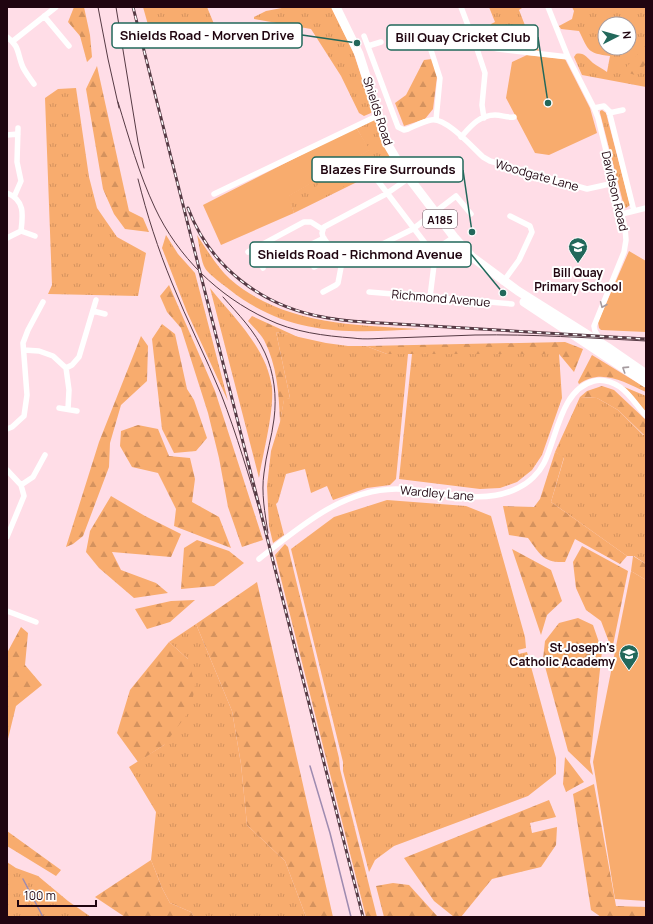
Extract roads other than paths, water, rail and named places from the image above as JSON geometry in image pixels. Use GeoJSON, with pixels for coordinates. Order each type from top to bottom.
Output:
{"type":"FeatureCollection","features":[{"type":"Feature","properties":{"kind":"main road","name":"Shields Road"},"geometry":{"type":"LineString","coordinates":[[336,7],[359,54],[388,145],[392,153],[409,178],[462,247],[503,282]]}},
{"type":"Feature","properties":{"kind":"main road","name":"A185"},"geometry":{"type":"LineString","coordinates":[[503,282],[515,297],[591,347],[607,350],[646,374]]}},
{"type":"Feature","properties":{"kind":"main road","name":"A185"},"geometry":{"type":"LineString","coordinates":[[515,297],[574,326],[607,350],[646,383]]}},
{"type":"Feature","properties":{"kind":"street"},"geometry":{"type":"LineString","coordinates":[[13,41],[56,7]]}},
{"type":"Feature","properties":{"kind":"street"},"geometry":{"type":"LineString","coordinates":[[461,7],[484,73],[482,108],[484,118]]}},
{"type":"Feature","properties":{"kind":"street","name":"Davidson Road"},"geometry":{"type":"LineString","coordinates":[[548,7],[568,57],[598,118],[625,228],[626,240],[622,259],[594,326],[596,334],[607,350]]}},
{"type":"Feature","properties":{"kind":"street"},"geometry":{"type":"LineString","coordinates":[[44,16],[69,46]]}},
{"type":"Feature","properties":{"kind":"street"},"geometry":{"type":"LineString","coordinates":[[364,36],[398,127],[404,130],[431,120],[436,120],[448,125],[461,137],[475,122],[484,118],[495,115],[506,118],[514,117]]}},
{"type":"Feature","properties":{"kind":"street"},"geometry":{"type":"LineString","coordinates":[[7,37],[13,41],[18,50],[22,65],[34,84]]}},
{"type":"Feature","properties":{"kind":"street"},"geometry":{"type":"LineString","coordinates":[[368,46],[381,42]]}},
{"type":"Feature","properties":{"kind":"street"},"geometry":{"type":"LineString","coordinates":[[430,47],[440,78],[436,120]]}},
{"type":"Feature","properties":{"kind":"street"},"geometry":{"type":"LineString","coordinates":[[476,47],[568,57]]}},
{"type":"Feature","properties":{"kind":"street"},"geometry":{"type":"LineString","coordinates":[[432,53],[440,51]]}},
{"type":"Feature","properties":{"kind":"street"},"geometry":{"type":"LineString","coordinates":[[594,108],[604,106],[608,108],[634,211]]}},
{"type":"Feature","properties":{"kind":"street"},"geometry":{"type":"LineString","coordinates":[[609,113],[623,110]]}},
{"type":"Feature","properties":{"kind":"street"},"geometry":{"type":"LineString","coordinates":[[214,194],[379,115]]}},
{"type":"Feature","properties":{"kind":"street"},"geometry":{"type":"LineString","coordinates":[[14,197],[21,181],[17,162],[18,128]]}},
{"type":"Feature","properties":{"kind":"street"},"geometry":{"type":"LineString","coordinates":[[7,135],[18,134]]}},
{"type":"Feature","properties":{"kind":"street","name":"Woodgate Lane"},"geometry":{"type":"LineString","coordinates":[[461,137],[483,157],[493,162],[587,189],[614,183]]}},
{"type":"Feature","properties":{"kind":"street"},"geometry":{"type":"LineString","coordinates":[[375,177],[413,229],[431,251],[435,253]]}},
{"type":"Feature","properties":{"kind":"street"},"geometry":{"type":"LineString","coordinates":[[322,229],[325,225],[386,194],[409,178]]}},
{"type":"Feature","properties":{"kind":"street"},"geometry":{"type":"LineString","coordinates":[[7,193],[20,203],[23,211],[22,231]]}},
{"type":"Feature","properties":{"kind":"street"},"geometry":{"type":"LineString","coordinates":[[342,262],[348,261],[413,229],[456,196],[471,214]]}},
{"type":"Feature","properties":{"kind":"street"},"geometry":{"type":"LineString","coordinates":[[622,214],[646,208]]}},
{"type":"Feature","properties":{"kind":"street"},"geometry":{"type":"LineString","coordinates":[[503,282],[519,260],[532,232],[530,226],[510,216]]}},
{"type":"Feature","properties":{"kind":"street"},"geometry":{"type":"LineString","coordinates":[[248,252],[304,222],[310,222],[322,229],[324,238],[335,256],[342,262]]}},
{"type":"Feature","properties":{"kind":"street"},"geometry":{"type":"LineString","coordinates":[[7,238],[22,231],[35,236]]}},
{"type":"Feature","properties":{"kind":"street"},"geometry":{"type":"LineString","coordinates":[[430,297],[436,249],[454,237]]}},
{"type":"Feature","properties":{"kind":"street"},"geometry":{"type":"LineString","coordinates":[[280,260],[324,238]]}},
{"type":"Feature","properties":{"kind":"street"},"geometry":{"type":"LineString","coordinates":[[304,247],[314,267],[335,256]]}},
{"type":"Feature","properties":{"kind":"street"},"geometry":{"type":"LineString","coordinates":[[254,249],[263,268]]}},
{"type":"Feature","properties":{"kind":"street"},"geometry":{"type":"LineString","coordinates":[[323,292],[338,283],[342,262]]}},
{"type":"Feature","properties":{"kind":"street","name":"Richmond Avenue"},"geometry":{"type":"LineString","coordinates":[[369,292],[430,297],[515,297]]}},
{"type":"Feature","properties":{"kind":"street"},"geometry":{"type":"LineString","coordinates":[[66,368],[72,365],[79,357],[96,300]]}},
{"type":"Feature","properties":{"kind":"street"},"geometry":{"type":"LineString","coordinates":[[7,429],[12,427],[24,416],[27,395],[24,343],[28,330],[43,302]]}},
{"type":"Feature","properties":{"kind":"street"},"geometry":{"type":"LineString","coordinates":[[93,310],[105,314]]}},
{"type":"Feature","properties":{"kind":"street"},"geometry":{"type":"LineString","coordinates":[[24,350],[39,351],[53,356],[66,368],[69,390],[68,409]]}},
{"type":"Feature","properties":{"kind":"street","name":"Wardley Lane"},"geometry":{"type":"LineString","coordinates":[[259,559],[333,506],[351,498],[368,493],[404,490],[454,496],[480,496],[500,494],[518,488],[534,477],[544,463],[570,398],[582,387],[591,382],[606,381],[619,386],[646,416]]}},
{"type":"Feature","properties":{"kind":"street"},"geometry":{"type":"LineString","coordinates":[[59,408],[77,411]]}},
{"type":"Feature","properties":{"kind":"street"},"geometry":{"type":"LineString","coordinates":[[21,485],[33,477],[45,455]]}},
{"type":"Feature","properties":{"kind":"street"},"geometry":{"type":"LineString","coordinates":[[7,470],[21,485],[24,496],[7,537]]}},
{"type":"Feature","properties":{"kind":"street"},"geometry":{"type":"LineString","coordinates":[[9,611],[36,622]]}},
{"type":"Feature","properties":{"kind":"waterway"},"geometry":{"type":"LineString","coordinates":[[310,766],[330,833],[351,917]]}},
{"type":"Feature","properties":{"kind":"waterway"},"geometry":{"type":"LineString","coordinates":[[23,879],[43,917]]}},
{"type":"Feature","properties":{"kind":"tram line"},"geometry":{"type":"LineString","coordinates":[[98,7],[119,108]]}},
{"type":"Feature","properties":{"kind":"tram line"},"geometry":{"type":"LineString","coordinates":[[116,7],[138,142],[144,168]]}},
{"type":"Feature","properties":{"kind":"tram line"},"geometry":{"type":"LineString","coordinates":[[118,102],[149,195],[164,226],[175,243],[201,273],[216,287],[249,310],[267,319],[287,327],[309,333],[358,339],[518,335],[646,341]]}},
{"type":"Feature","properties":{"kind":"tram line"},"geometry":{"type":"LineString","coordinates":[[138,179],[153,232],[167,270],[227,409],[262,519]]}},
{"type":"Feature","properties":{"kind":"tram line"},"geometry":{"type":"LineString","coordinates":[[223,297],[256,337],[265,353],[273,377],[275,410],[263,480],[268,533]]}},
{"type":"Feature","properties":{"kind":"railway"},"geometry":{"type":"LineString","coordinates":[[133,7],[363,917]]}},
{"type":"Feature","properties":{"kind":"railway"},"geometry":{"type":"LineString","coordinates":[[188,208],[198,229],[224,266],[259,293],[279,304],[301,312],[359,322],[646,339]]}},
{"type":"Feature","properties":{"kind":"place","name":"Shields Road - Morven Drive"},"geometry":{"type":"Point","coordinates":[357,43]}},
{"type":"Feature","properties":{"kind":"place","name":"Bill Quay Cricket Club"},"geometry":{"type":"Point","coordinates":[548,103]}},
{"type":"Feature","properties":{"kind":"place","name":"Blazes Fire Surrounds"},"geometry":{"type":"Point","coordinates":[472,232]}},
{"type":"Feature","properties":{"kind":"place","name":"Bill Quay Primary School"},"geometry":{"type":"Point","coordinates":[578,264]}},
{"type":"Feature","properties":{"kind":"place","name":"Shields Road - Richmond Avenue"},"geometry":{"type":"Point","coordinates":[503,293]}},
{"type":"Feature","properties":{"kind":"place","name":"St Joseph's Catholic Academy"},"geometry":{"type":"Point","coordinates":[629,671]}}]}
